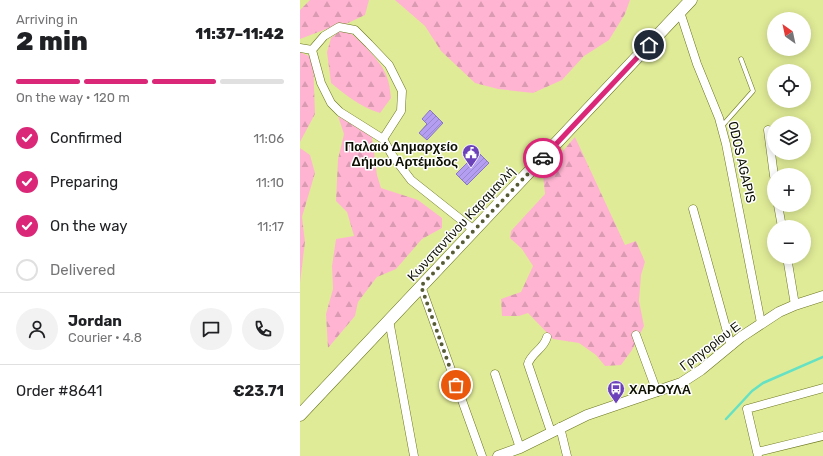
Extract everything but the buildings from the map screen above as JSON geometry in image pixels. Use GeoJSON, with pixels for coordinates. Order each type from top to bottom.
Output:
{"type":"FeatureCollection","features":[{"type":"Feature","properties":{"kind":"main road","name":"Κωνσταντίνου Καραμανλή"},"geometry":{"type":"LineString","coordinates":[[300,415],[691,0]]}},
{"type":"Feature","properties":{"kind":"street","name":"ODOS AGAPIS"},"geometry":{"type":"LineString","coordinates":[[680,12],[697,64],[722,126],[737,194],[761,323]]}},
{"type":"Feature","properties":{"kind":"street"},"geometry":{"type":"LineString","coordinates":[[312,50],[324,36],[339,28],[354,30],[389,65],[402,91],[401,112],[383,139]]}},
{"type":"Feature","properties":{"kind":"street"},"geometry":{"type":"LineString","coordinates":[[300,48],[312,50]]}},
{"type":"Feature","properties":{"kind":"street"},"geometry":{"type":"LineString","coordinates":[[312,50],[321,83],[331,103],[340,112],[383,139],[392,155],[411,180],[474,230]]}},
{"type":"Feature","properties":{"kind":"street"},"geometry":{"type":"LineString","coordinates":[[693,209],[731,346]]}},
{"type":"Feature","properties":{"kind":"street"},"geometry":{"type":"LineString","coordinates":[[788,264],[795,305]]}},
{"type":"Feature","properties":{"kind":"street"},"geometry":{"type":"LineString","coordinates":[[421,286],[482,456]]}},
{"type":"Feature","properties":{"kind":"street","name":"Γρηγορίου Ε"},"geometry":{"type":"LineString","coordinates":[[503,455],[587,415],[681,383],[701,370],[761,323],[795,305],[823,296]]}},
{"type":"Feature","properties":{"kind":"street"},"geometry":{"type":"LineString","coordinates":[[389,320],[414,456]]}},
{"type":"Feature","properties":{"kind":"street"},"geometry":{"type":"LineString","coordinates":[[636,335],[657,392]]}},
{"type":"Feature","properties":{"kind":"street"},"geometry":{"type":"LineString","coordinates":[[547,337],[545,343],[529,359],[528,364],[567,456]]}},
{"type":"Feature","properties":{"kind":"street"},"geometry":{"type":"LineString","coordinates":[[495,374],[520,448]]}},
{"type":"Feature","properties":{"kind":"street"},"geometry":{"type":"LineString","coordinates":[[823,388],[747,409],[757,454],[823,436]]}},
{"type":"Feature","properties":{"kind":"lane"},"geometry":{"type":"LineString","coordinates":[[722,126],[753,91],[741,59]]}},
{"type":"Feature","properties":{"kind":"green space"},"geometry":{"type":"Polygon","coordinates":[[[310,0],[369,0],[365,15],[346,24],[337,25],[300,39],[300,10],[310,0]]]}},
{"type":"Feature","properties":{"kind":"green space"},"geometry":{"type":"Polygon","coordinates":[[[395,0],[630,0],[625,14],[609,40],[584,56],[562,80],[533,93],[498,89],[475,83],[441,51],[425,26],[395,0]]]}},
{"type":"Feature","properties":{"kind":"green space"},"geometry":{"type":"Polygon","coordinates":[[[344,28],[370,51],[386,73],[391,98],[380,113],[360,104],[331,83],[327,52],[331,38],[344,28]]]}},
{"type":"Feature","properties":{"kind":"green space"},"geometry":{"type":"Polygon","coordinates":[[[300,52],[313,58],[315,114],[300,142],[300,52]]]}},
{"type":"Feature","properties":{"kind":"green space"},"geometry":{"type":"Polygon","coordinates":[[[338,116],[372,137],[377,175],[381,188],[418,200],[442,218],[442,228],[422,239],[396,269],[377,277],[358,302],[355,316],[328,348],[326,314],[333,289],[332,266],[336,239],[354,236],[347,212],[336,201],[338,159],[344,134],[338,116]]]}},
{"type":"Feature","properties":{"kind":"green space"},"geometry":{"type":"Polygon","coordinates":[[[575,137],[625,245],[636,241],[645,262],[641,275],[639,301],[644,326],[632,350],[621,365],[605,366],[596,355],[579,343],[553,339],[528,313],[519,316],[502,316],[501,299],[521,292],[533,266],[522,249],[510,238],[511,231],[545,194],[543,174],[575,137]]]}},
{"type":"Feature","properties":{"kind":"green space"},"geometry":{"type":"Polygon","coordinates":[[[300,148],[310,155],[315,173],[302,217],[305,242],[300,283],[300,148]]]}},
{"type":"Feature","properties":{"kind":"waterway"},"geometry":{"type":"LineString","coordinates":[[726,419],[752,391],[763,383],[823,357]]}},
{"type":"Feature","properties":{"kind":"way so far"},"geometry":{"type":"LineString","coordinates":[[456,385],[421,286],[543,158]]}},
{"type":"Feature","properties":{"kind":"place","name":"Παλαιό Δημαρχείο Δήμου Αρτέμιδος"},"geometry":{"type":"Point","coordinates":[471,168]}},
{"type":"Feature","properties":{"kind":"place","name":"ΧΑΡΟΥΛΑ"},"geometry":{"type":"Point","coordinates":[616,404]}},
{"type":"Feature","properties":{"kind":"route"},"geometry":{"type":"LineString","coordinates":[[543,158],[649,45]]}}]}
